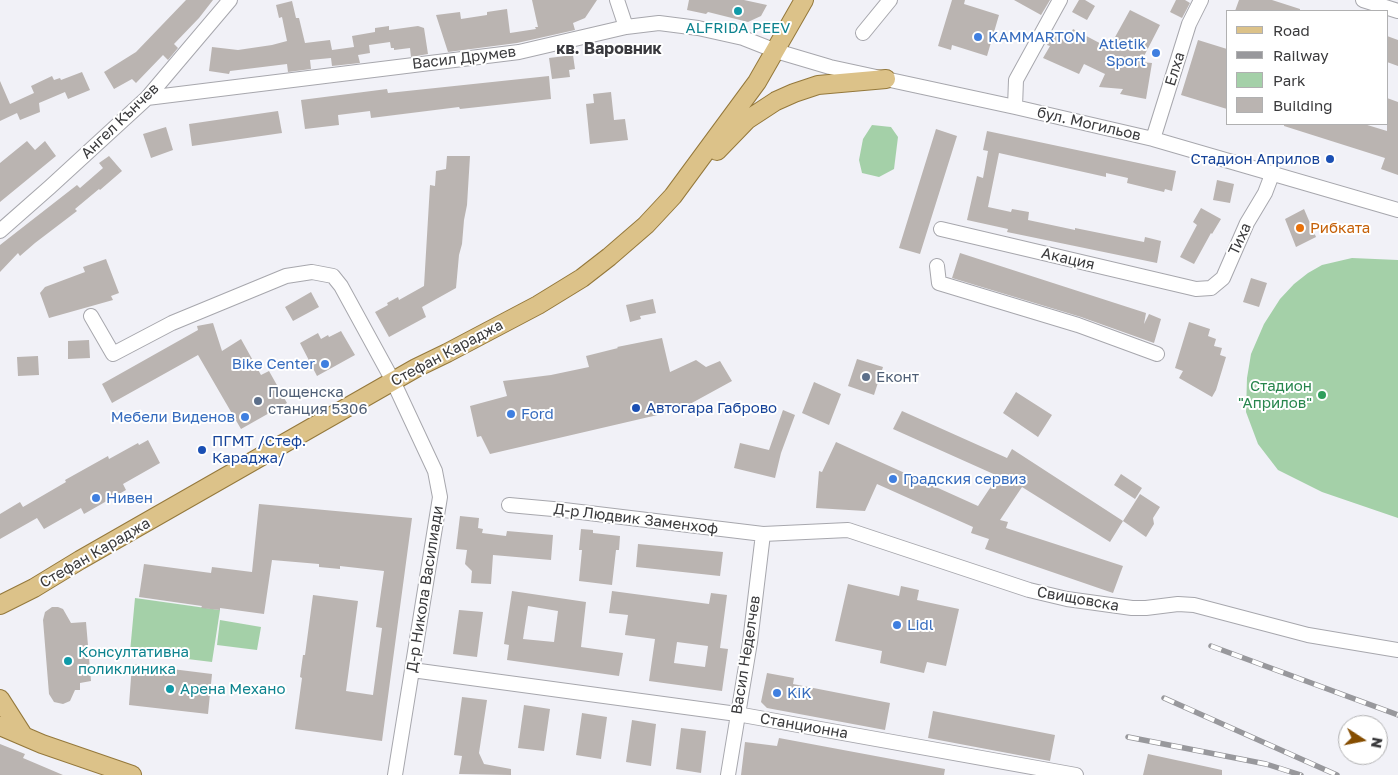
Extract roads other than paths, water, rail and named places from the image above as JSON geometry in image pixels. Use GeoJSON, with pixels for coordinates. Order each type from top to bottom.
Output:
{"type":"FeatureCollection","features":[{"type":"Feature","properties":{"kind":"main road","name":"Стефан Караджа"},"geometry":{"type":"LineString","coordinates":[[0,605],[393,381],[538,305],[582,278],[610,257],[646,225],[673,196],[757,82],[804,0]]}},
{"type":"Feature","properties":{"kind":"main road"},"geometry":{"type":"LineString","coordinates":[[673,196],[747,120],[776,101],[818,85],[886,79]]}},
{"type":"Feature","properties":{"kind":"main road"},"geometry":{"type":"LineString","coordinates":[[0,595],[24,593]]}},
{"type":"Feature","properties":{"kind":"main road"},"geometry":{"type":"LineString","coordinates":[[0,615],[24,593]]}},
{"type":"Feature","properties":{"kind":"main road"},"geometry":{"type":"LineString","coordinates":[[0,699],[29,738]]}},
{"type":"Feature","properties":{"kind":"main road"},"geometry":{"type":"LineString","coordinates":[[0,726],[132,775]]}},
{"type":"Feature","properties":{"kind":"main road"},"geometry":{"type":"LineString","coordinates":[[0,731],[29,738]]}},
{"type":"Feature","properties":{"kind":"street","name":"Ангел Кънчев"},"geometry":{"type":"LineString","coordinates":[[0,231],[50,188],[147,98],[230,0]]}},
{"type":"Feature","properties":{"kind":"street"},"geometry":{"type":"LineString","coordinates":[[617,0],[626,27]]}},
{"type":"Feature","properties":{"kind":"street"},"geometry":{"type":"LineString","coordinates":[[863,33],[890,0]]}},
{"type":"Feature","properties":{"kind":"street"},"geometry":{"type":"LineString","coordinates":[[1015,107],[1016,80],[1060,0]]}},
{"type":"Feature","properties":{"kind":"street","name":"Елха"},"geometry":{"type":"LineString","coordinates":[[1153,139],[1189,24],[1201,0]]}},
{"type":"Feature","properties":{"kind":"street"},"geometry":{"type":"LineString","coordinates":[[1362,0],[1398,11]]}},
{"type":"Feature","properties":{"kind":"street","name":"Васил Друмев"},"geometry":{"type":"LineString","coordinates":[[147,98],[519,52],[626,27],[659,23],[698,28],[748,39],[776,51]]}},
{"type":"Feature","properties":{"kind":"street","name":"бул. Могильов"},"geometry":{"type":"LineString","coordinates":[[776,51],[830,67],[1153,139],[1273,172],[1398,210]]}},
{"type":"Feature","properties":{"kind":"street","name":"Тиха"},"geometry":{"type":"LineString","coordinates":[[1196,289],[1211,288],[1223,278],[1247,223],[1265,193],[1273,172]]}},
{"type":"Feature","properties":{"kind":"street","name":"Акация"},"geometry":{"type":"LineString","coordinates":[[941,229],[1196,289]]}},
{"type":"Feature","properties":{"kind":"street"},"geometry":{"type":"LineString","coordinates":[[937,266],[939,283],[1078,325],[1156,354]]}},
{"type":"Feature","properties":{"kind":"street","name":"Д-р Никола Василиади"},"geometry":{"type":"LineString","coordinates":[[91,316],[113,354],[172,323],[286,276],[312,272],[333,276],[344,292],[393,381],[435,472],[440,497],[395,775]]}},
{"type":"Feature","properties":{"kind":"street","name":"Д-р Людвик Заменхоф"},"geometry":{"type":"LineString","coordinates":[[509,505],[763,534]]}},
{"type":"Feature","properties":{"kind":"street","name":"Свищовска"},"geometry":{"type":"LineString","coordinates":[[763,534],[848,530],[1029,590],[1067,599],[1132,608],[1178,604],[1194,605],[1308,635],[1398,650]]}},
{"type":"Feature","properties":{"kind":"street","name":"Васил Неделчев"},"geometry":{"type":"LineString","coordinates":[[728,775],[750,642],[763,534]]}},
{"type":"Feature","properties":{"kind":"street","name":"Станционна"},"geometry":{"type":"LineString","coordinates":[[412,670],[737,714],[1076,775]]}},
{"type":"Feature","properties":{"kind":"railway"},"geometry":{"type":"LineString","coordinates":[[1211,646],[1398,715]]}},
{"type":"Feature","properties":{"kind":"railway"},"geometry":{"type":"LineString","coordinates":[[1164,698],[1337,775]]}},
{"type":"Feature","properties":{"kind":"railway"},"geometry":{"type":"LineString","coordinates":[[1128,737],[1266,764],[1301,775]]}},
{"type":"Feature","properties":{"kind":"place","name":"ALFRIDA PEEV"},"geometry":{"type":"Point","coordinates":[738,11]}},
{"type":"Feature","properties":{"kind":"place","name":"KAMMARTON"},"geometry":{"type":"Point","coordinates":[978,37]}},
{"type":"Feature","properties":{"kind":"place","name":"Atletik Sport"},"geometry":{"type":"Point","coordinates":[1156,53]}},
{"type":"Feature","properties":{"kind":"place","name":"Стадион Априлов"},"geometry":{"type":"Point","coordinates":[1330,159]}},
{"type":"Feature","properties":{"kind":"place","name":"Рибката"},"geometry":{"type":"Point","coordinates":[1300,228]}},
{"type":"Feature","properties":{"kind":"place","name":"Bike Center"},"geometry":{"type":"Point","coordinates":[325,364]}},
{"type":"Feature","properties":{"kind":"place","name":"Еконт"},"geometry":{"type":"Point","coordinates":[866,377]}},
{"type":"Feature","properties":{"kind":"place","name":"Стадион \"Априлов\""},"geometry":{"type":"Point","coordinates":[1322,395]}},
{"type":"Feature","properties":{"kind":"place","name":"Пощенска станция 5306"},"geometry":{"type":"Point","coordinates":[258,401]}},
{"type":"Feature","properties":{"kind":"place","name":"Автогара Габрово"},"geometry":{"type":"Point","coordinates":[636,408]}},
{"type":"Feature","properties":{"kind":"place","name":"Ford"},"geometry":{"type":"Point","coordinates":[511,414]}},
{"type":"Feature","properties":{"kind":"place","name":"Мебели Виденов"},"geometry":{"type":"Point","coordinates":[245,417]}},
{"type":"Feature","properties":{"kind":"place","name":"ПГМТ /Стеф. Караджа/"},"geometry":{"type":"Point","coordinates":[202,450]}},
{"type":"Feature","properties":{"kind":"place","name":"Градския сервиз"},"geometry":{"type":"Point","coordinates":[893,479]}},
{"type":"Feature","properties":{"kind":"place","name":"Нивен"},"geometry":{"type":"Point","coordinates":[96,498]}},
{"type":"Feature","properties":{"kind":"place","name":"Lidl"},"geometry":{"type":"Point","coordinates":[897,625]}},
{"type":"Feature","properties":{"kind":"place","name":"Консултативна поликлиника"},"geometry":{"type":"Point","coordinates":[68,661]}},
{"type":"Feature","properties":{"kind":"place","name":"Арена Механо"},"geometry":{"type":"Point","coordinates":[170,689]}},
{"type":"Feature","properties":{"kind":"place","name":"KiK"},"geometry":{"type":"Point","coordinates":[777,693]}},
{"type":"Feature","properties":{"kind":"district","name":"кв. Варовник"},"geometry":{"type":"Point","coordinates":[609,49]}}]}
